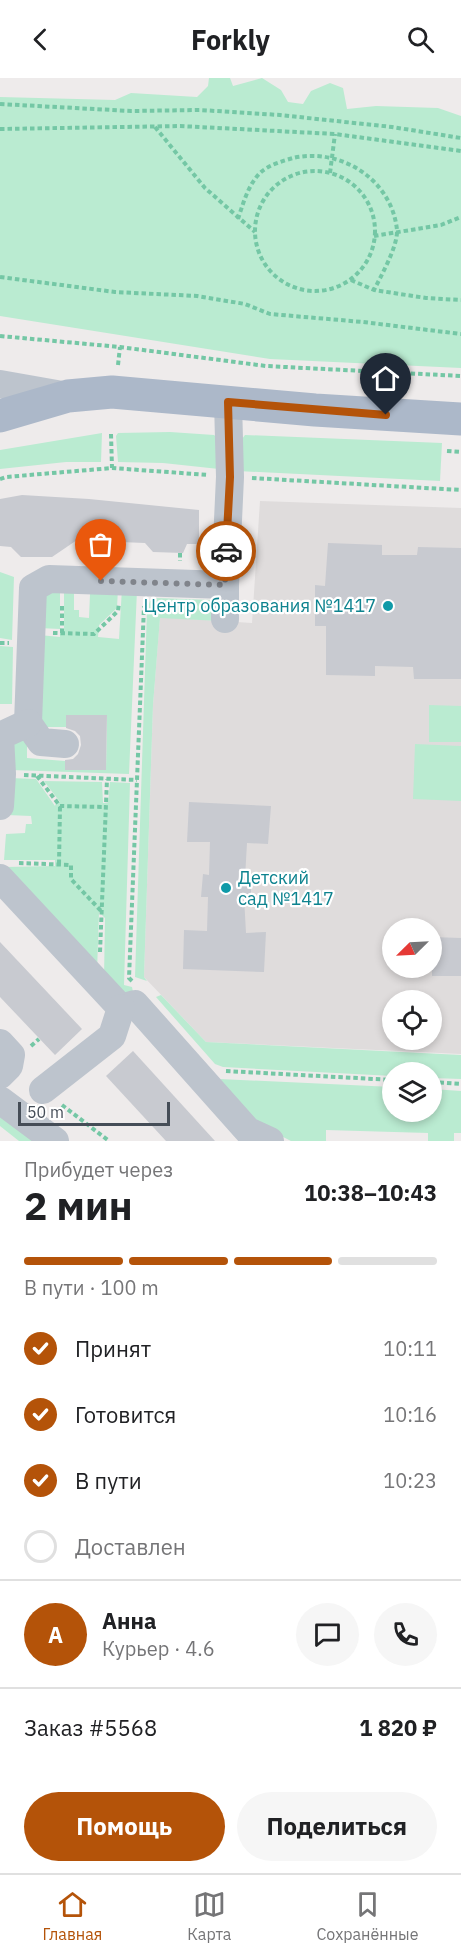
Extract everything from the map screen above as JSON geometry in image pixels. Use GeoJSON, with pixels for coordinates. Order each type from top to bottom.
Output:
{"type":"FeatureCollection","features":[{"type":"Feature","properties":{"kind":"main road"},"geometry":{"type":"LineString","coordinates":[[0,416],[68,396],[112,392],[315,410],[461,419]]}},
{"type":"Feature","properties":{"kind":"street"},"geometry":{"type":"LineString","coordinates":[[0,384],[68,396]]}},
{"type":"Feature","properties":{"kind":"street"},"geometry":{"type":"LineString","coordinates":[[225,619],[230,477],[228,402]]}},
{"type":"Feature","properties":{"kind":"street"},"geometry":{"type":"LineString","coordinates":[[65,744],[41,742],[28,723],[33,588],[49,579],[225,585]]}},
{"type":"Feature","properties":{"kind":"street"},"geometry":{"type":"LineString","coordinates":[[0,806],[2,774],[0,736],[28,723]]}},
{"type":"Feature","properties":{"kind":"street"},"geometry":{"type":"LineString","coordinates":[[6,871],[99,985],[128,997],[248,1131],[270,1141]]}},
{"type":"Feature","properties":{"kind":"street"},"geometry":{"type":"LineString","coordinates":[[43,1090],[112,1036],[128,997]]}},
{"type":"Feature","properties":{"kind":"street"},"geometry":{"type":"LineString","coordinates":[[0,1043],[11,1055],[9,1066],[0,1075]]}},
{"type":"Feature","properties":{"kind":"street"},"geometry":{"type":"LineString","coordinates":[[0,1100],[55,1141]]}},
{"type":"Feature","properties":{"kind":"path"},"geometry":{"type":"LineString","coordinates":[[0,104],[131,111],[200,110],[280,115],[461,138]]}},
{"type":"Feature","properties":{"kind":"path"},"geometry":{"type":"LineString","coordinates":[[0,129],[180,126],[334,135],[461,151]]}},
{"type":"Feature","properties":{"kind":"path"},"geometry":{"type":"LineString","coordinates":[[154,127],[205,188],[255,232]]}},
{"type":"Feature","properties":{"kind":"path"},"geometry":{"type":"LineString","coordinates":[[330,173],[334,135]]}},
{"type":"Feature","properties":{"kind":"path"},"geometry":{"type":"LineString","coordinates":[[238,219],[246,194],[260,173],[282,160],[307,155],[332,157],[357,167],[377,184],[391,206],[397,232],[384,270],[374,290]]}},
{"type":"Feature","properties":{"kind":"path"},"geometry":{"type":"LineString","coordinates":[[309,171],[330,173],[346,180],[360,192],[371,208],[375,228],[373,249],[363,268],[351,280],[328,290],[308,292],[288,285],[271,273],[260,255],[255,232],[256,218],[263,200],[275,186],[291,176],[309,171]]}},
{"type":"Feature","properties":{"kind":"path"},"geometry":{"type":"LineString","coordinates":[[374,236],[441,225],[461,217]]}},
{"type":"Feature","properties":{"kind":"path"},"geometry":{"type":"LineString","coordinates":[[0,277],[115,292],[197,296],[245,304],[270,314],[461,334]]}},
{"type":"Feature","properties":{"kind":"path"},"geometry":{"type":"LineString","coordinates":[[351,280],[374,290],[426,298],[461,300]]}},
{"type":"Feature","properties":{"kind":"path"},"geometry":{"type":"LineString","coordinates":[[0,336],[120,347],[266,366],[461,376]]}},
{"type":"Feature","properties":{"kind":"path"},"geometry":{"type":"LineString","coordinates":[[118,364],[120,347]]}},
{"type":"Feature","properties":{"kind":"path"},"geometry":{"type":"LineString","coordinates":[[111,434],[112,468]]}},
{"type":"Feature","properties":{"kind":"path"},"geometry":{"type":"LineString","coordinates":[[447,451],[461,452]]}},
{"type":"Feature","properties":{"kind":"path"},"geometry":{"type":"LineString","coordinates":[[32,632],[94,634],[118,611],[120,581]]}},
{"type":"Feature","properties":{"kind":"path"},"geometry":{"type":"LineString","coordinates":[[128,997],[144,606]]}},
{"type":"Feature","properties":{"kind":"path"},"geometry":{"type":"LineString","coordinates":[[2,774],[137,780]]}},
{"type":"Feature","properties":{"kind":"path"},"geometry":{"type":"LineString","coordinates":[[37,776],[60,806],[59,864]]}},
{"type":"Feature","properties":{"kind":"path"},"geometry":{"type":"LineString","coordinates":[[99,985],[107,779]]}},
{"type":"Feature","properties":{"kind":"path"},"geometry":{"type":"LineString","coordinates":[[60,806],[106,807]]}},
{"type":"Feature","properties":{"kind":"path"},"geometry":{"type":"LineString","coordinates":[[6,871],[59,864],[71,865],[71,879],[102,911]]}},
{"type":"Feature","properties":{"kind":"path"},"geometry":{"type":"LineString","coordinates":[[216,1070],[382,1079]]}},
{"type":"Feature","properties":{"kind":"path"},"geometry":{"type":"LineString","coordinates":[[442,1083],[461,1084]]}},
{"type":"Feature","properties":{"kind":"shaded area"},"geometry":{"type":"Polygon","coordinates":[[[260,501],[461,508],[461,1054],[206,1042],[144,977],[153,705],[160,617],[252,623],[260,501]]]}},
{"type":"Feature","properties":{"kind":"green space"},"geometry":{"type":"Polygon","coordinates":[[[209,78],[230,78],[233,86],[262,78],[281,90],[288,102],[303,104],[311,91],[330,83],[343,88],[347,109],[376,106],[438,108],[461,116],[461,368],[270,359],[0,316],[0,97],[115,100],[131,93],[197,97],[208,86],[209,78]]]}},
{"type":"Feature","properties":{"kind":"green space"},"geometry":{"type":"Polygon","coordinates":[[[170,432],[214,435],[219,439],[219,469],[163,463],[118,462],[116,436],[118,433],[170,432]]]}},
{"type":"Feature","properties":{"kind":"green space"},"geometry":{"type":"Polygon","coordinates":[[[102,433],[101,462],[66,462],[0,469],[0,450],[102,433]]]}},
{"type":"Feature","properties":{"kind":"green space"},"geometry":{"type":"Polygon","coordinates":[[[245,435],[442,443],[440,481],[238,471],[239,443],[245,435]]]}},
{"type":"Feature","properties":{"kind":"green space"},"geometry":{"type":"Polygon","coordinates":[[[0,572],[14,577],[12,640],[0,638],[0,572]]]}},
{"type":"Feature","properties":{"kind":"green space"},"geometry":{"type":"Polygon","coordinates":[[[74,588],[74,610],[79,610],[79,617],[89,618],[90,594],[118,588],[117,608],[99,625],[98,637],[119,639],[122,588],[137,590],[129,774],[11,770],[13,740],[24,738],[27,745],[27,758],[65,761],[65,770],[106,770],[107,716],[66,715],[66,727],[39,727],[39,635],[60,637],[60,629],[39,628],[40,596],[60,589],[60,628],[64,629],[64,590],[74,588]]]}},
{"type":"Feature","properties":{"kind":"green space"},"geometry":{"type":"Polygon","coordinates":[[[156,598],[212,600],[220,621],[160,618],[153,705],[144,977],[147,981],[135,977],[147,610],[150,601],[156,598]]]}},
{"type":"Feature","properties":{"kind":"green space"},"geometry":{"type":"Polygon","coordinates":[[[0,646],[13,647],[12,704],[0,704],[0,646]]]}},
{"type":"Feature","properties":{"kind":"green space"},"geometry":{"type":"Polygon","coordinates":[[[429,705],[461,706],[461,742],[429,742],[429,705]]]}},
{"type":"Feature","properties":{"kind":"green space"},"geometry":{"type":"Polygon","coordinates":[[[415,744],[461,746],[461,801],[413,799],[415,744]]]}},
{"type":"Feature","properties":{"kind":"green space"},"geometry":{"type":"Polygon","coordinates":[[[9,778],[36,779],[55,806],[60,802],[44,781],[102,782],[103,803],[108,803],[110,782],[130,783],[124,985],[132,987],[133,992],[120,995],[104,978],[105,918],[99,912],[97,972],[5,867],[55,866],[55,860],[4,860],[6,834],[25,833],[26,824],[32,824],[31,816],[7,815],[9,778]]]}},
{"type":"Feature","properties":{"kind":"green space"},"geometry":{"type":"Polygon","coordinates":[[[161,995],[206,1042],[461,1055],[461,1079],[442,1078],[442,1062],[382,1062],[382,1075],[223,1067],[215,1064],[156,997],[161,995]]]}},
{"type":"Feature","properties":{"kind":"green space"},"geometry":{"type":"Polygon","coordinates":[[[220,1079],[382,1086],[382,1122],[442,1122],[442,1090],[461,1091],[461,1133],[454,1133],[454,1141],[428,1141],[428,1133],[326,1130],[326,1141],[291,1141],[256,1123],[220,1079]]]}},
{"type":"Feature","properties":{"kind":"green space"},"geometry":{"type":"Polygon","coordinates":[[[0,1107],[42,1141],[19,1141],[0,1126],[0,1107]]]}},
{"type":"Feature","properties":{"kind":"building"},"geometry":{"type":"Polygon","coordinates":[[[22,495],[199,510],[199,544],[187,544],[183,553],[153,552],[145,543],[120,542],[110,554],[89,551],[77,540],[52,557],[21,557],[11,547],[0,546],[0,499],[22,495]]]}},
{"type":"Feature","properties":{"kind":"building","name":"Центр образования №1417"},"geometry":{"type":"Polygon","coordinates":[[[328,543],[382,545],[382,555],[417,555],[418,547],[461,548],[461,679],[414,679],[413,667],[375,666],[375,676],[326,675],[326,626],[315,626],[315,585],[325,586],[328,543]]]}},
{"type":"Feature","properties":{"kind":"building"},"geometry":{"type":"Polygon","coordinates":[[[66,715],[107,715],[106,770],[65,770],[65,760],[73,759],[78,754],[81,745],[80,736],[75,731],[66,728],[66,715]]]}},
{"type":"Feature","properties":{"kind":"building","name":"Детский сад №1417"},"geometry":{"type":"Polygon","coordinates":[[[189,802],[271,806],[268,844],[247,843],[245,878],[251,879],[251,898],[244,897],[246,933],[266,932],[264,972],[183,969],[184,930],[207,931],[208,897],[201,897],[203,874],[209,875],[210,842],[187,842],[189,802]]]}},
{"type":"Feature","properties":{"kind":"building"},"geometry":{"type":"Polygon","coordinates":[[[442,937],[461,938],[461,976],[442,976],[442,937]]]}},
{"type":"Feature","properties":{"kind":"building"},"geometry":{"type":"Polygon","coordinates":[[[0,942],[82,1029],[55,1055],[0,997],[0,942]]]}},
{"type":"Feature","properties":{"kind":"building"},"geometry":{"type":"Polygon","coordinates":[[[133,1051],[215,1141],[166,1141],[106,1076],[133,1051]]]}},
{"type":"Feature","properties":{"kind":"way so far"},"geometry":{"type":"LineString","coordinates":[[101,581],[225,585],[226,551]]}},
{"type":"Feature","properties":{"kind":"place","name":"Центр образования №1417"},"geometry":{"type":"Point","coordinates":[388,606]}},
{"type":"Feature","properties":{"kind":"place","name":"Детский сад №1417"},"geometry":{"type":"Point","coordinates":[226,888]}},
{"type":"Feature","properties":{"kind":"route"},"geometry":{"type":"LineString","coordinates":[[226,551],[230,477],[228,402],[386,415]]}}]}
